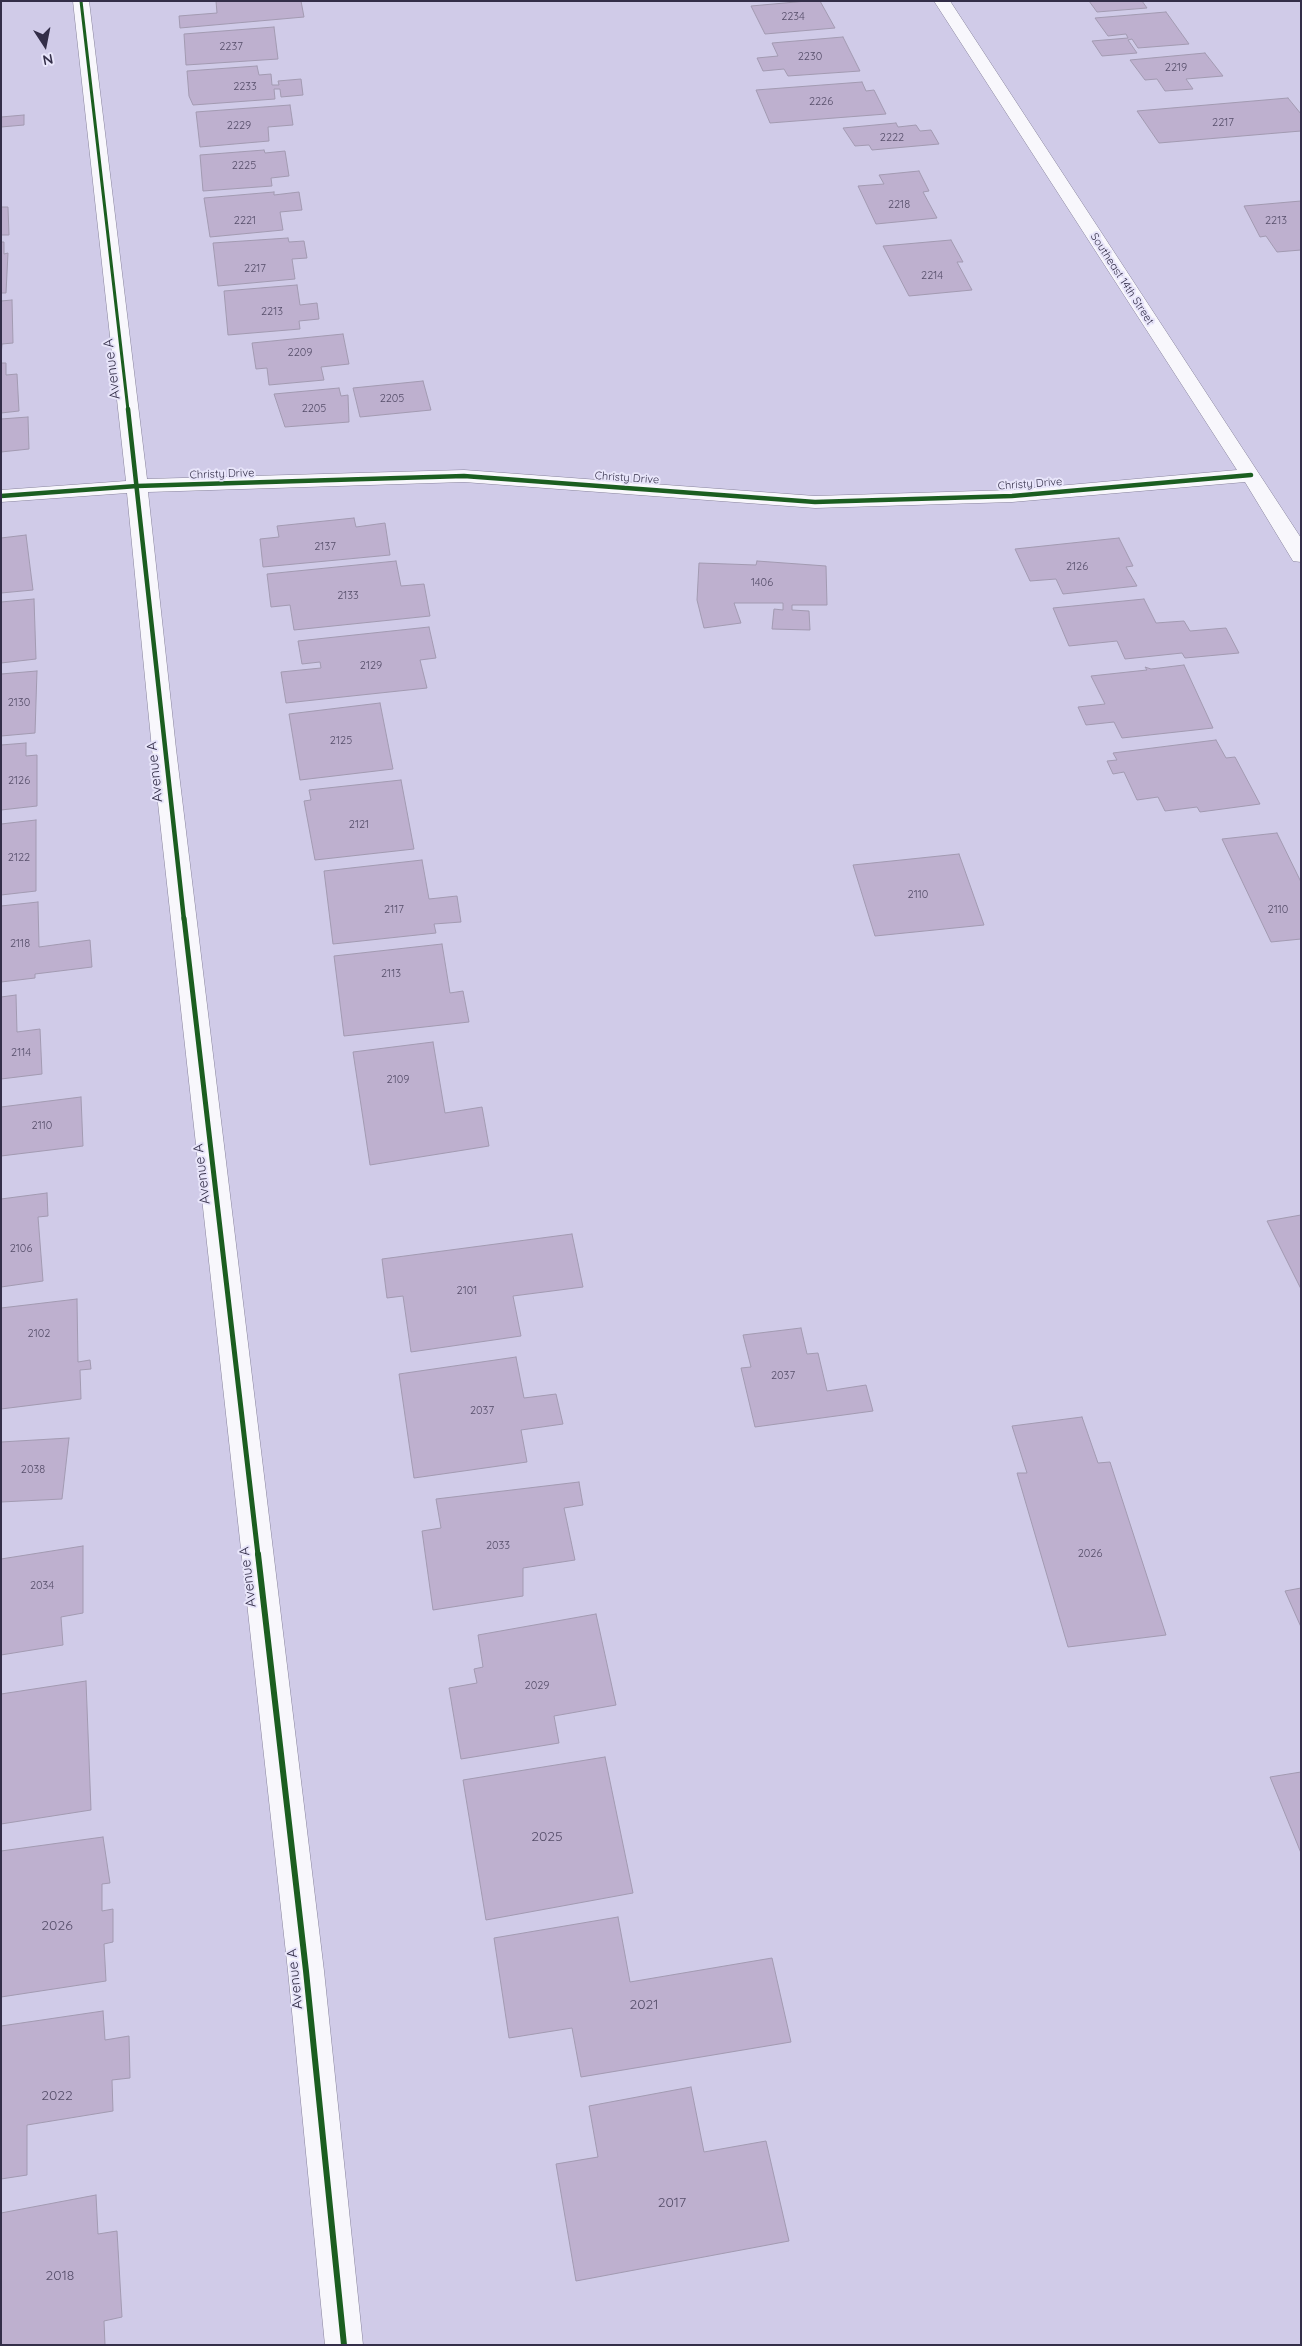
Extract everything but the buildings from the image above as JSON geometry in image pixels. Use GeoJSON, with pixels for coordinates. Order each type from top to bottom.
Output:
{"type":"FeatureCollection","features":[{"type":"Feature","properties":{"kind":"street","name":"Avenue A"},"geometry":{"type":"LineString","coordinates":[[81,1],[137,486],[164,749],[306,1971],[344,2345]]}},
{"type":"Feature","properties":{"kind":"street","name":"Southeast 14th Street"},"geometry":{"type":"LineString","coordinates":[[942,1],[1251,474],[1301,556]]}},
{"type":"Feature","properties":{"kind":"street","name":"Christy Drive"},"geometry":{"type":"LineString","coordinates":[[1,496],[137,486],[464,476],[815,502],[1012,496],[1251,474]]}},
{"type":"Feature","properties":{"kind":"cycle path"},"geometry":{"type":"LineString","coordinates":[[81,1],[137,486],[164,749],[306,1971],[344,2345]]}},
{"type":"Feature","properties":{"kind":"cycle path"},"geometry":{"type":"LineString","coordinates":[[1,496],[137,486],[464,476],[815,502],[1012,496],[1251,475]]}}]}
